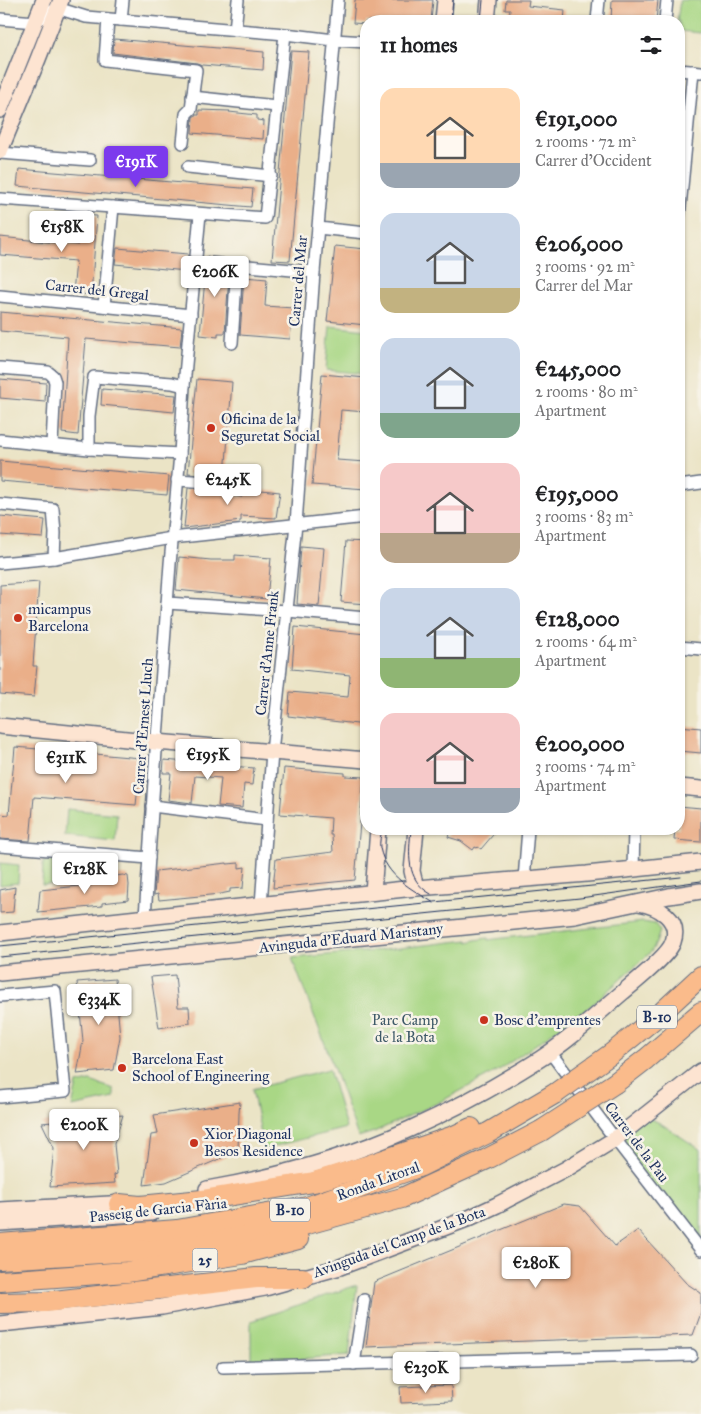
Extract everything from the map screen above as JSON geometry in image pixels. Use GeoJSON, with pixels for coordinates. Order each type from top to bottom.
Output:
{"type":"FeatureCollection","features":[{"type":"Feature","properties":{"kind":"highway","name":"Ronda Litoral"},"geometry":{"type":"LineString","coordinates":[[0,1244],[177,1230],[307,1207],[422,1166],[488,1133],[556,1093],[611,1054],[660,1014],[701,976]]}},
{"type":"Feature","properties":{"kind":"highway","name":"Ronda Litoral"},"geometry":{"type":"LineString","coordinates":[[0,1260],[89,1255],[203,1244],[300,1226],[402,1198],[487,1159],[541,1131],[646,1059],[701,1012]]}},
{"type":"Feature","properties":{"kind":"highway"},"geometry":{"type":"LineString","coordinates":[[120,1204],[140,1206],[202,1200],[314,1182],[454,1136],[534,1099],[556,1093]]}},
{"type":"Feature","properties":{"kind":"highway","name":"25"},"geometry":{"type":"LineString","coordinates":[[0,1281],[127,1272],[242,1254],[312,1235],[374,1212],[402,1198]]}},
{"type":"Feature","properties":{"kind":"highway"},"geometry":{"type":"LineString","coordinates":[[0,1303],[45,1302],[256,1278],[303,1278]]}},
{"type":"Feature","properties":{"kind":"main road"},"geometry":{"type":"LineString","coordinates":[[0,110],[44,0]]}},
{"type":"Feature","properties":{"kind":"main road"},"geometry":{"type":"LineString","coordinates":[[444,15],[445,0]]}},
{"type":"Feature","properties":{"kind":"main road"},"geometry":{"type":"LineString","coordinates":[[488,15],[489,0]]}},
{"type":"Feature","properties":{"kind":"main road"},"geometry":{"type":"LineString","coordinates":[[0,152],[59,4]]}},
{"type":"Feature","properties":{"kind":"main road"},"geometry":{"type":"LineString","coordinates":[[0,726],[360,759]]}},
{"type":"Feature","properties":{"kind":"main road"},"geometry":{"type":"LineString","coordinates":[[685,788],[701,789]]}},
{"type":"Feature","properties":{"kind":"main road"},"geometry":{"type":"LineString","coordinates":[[373,892],[378,835]]}},
{"type":"Feature","properties":{"kind":"main road"},"geometry":{"type":"LineString","coordinates":[[415,835],[412,871],[416,888]]}},
{"type":"Feature","properties":{"kind":"main road"},"geometry":{"type":"LineString","coordinates":[[0,933],[373,892],[524,880],[701,862]]}},
{"type":"Feature","properties":{"kind":"main road","name":"Avinguda d'Eduard Maristany"},"geometry":{"type":"LineString","coordinates":[[0,973],[575,916],[701,891]]}},
{"type":"Feature","properties":{"kind":"main road"},"geometry":{"type":"LineString","coordinates":[[0,1210],[120,1204],[237,1184],[302,1168],[368,1147],[411,1129],[500,1083],[568,1040],[660,959],[673,944],[675,932],[672,922],[666,914],[651,905],[639,903]]}},
{"type":"Feature","properties":{"kind":"main road","name":"Avinguda del Camp de la Bota"},"geometry":{"type":"LineString","coordinates":[[0,1324],[162,1307],[265,1288],[340,1267],[497,1206],[566,1169],[615,1139],[701,1071]]}},
{"type":"Feature","properties":{"kind":"main road","name":"Passeig de Garcia Fària"},"geometry":{"type":"LineString","coordinates":[[0,1223],[128,1216],[200,1208],[258,1198],[314,1182]]}},
{"type":"Feature","properties":{"kind":"street"},"geometry":{"type":"LineString","coordinates":[[121,20],[123,0]]}},
{"type":"Feature","properties":{"kind":"street"},"geometry":{"type":"LineString","coordinates":[[235,30],[238,0]]}},
{"type":"Feature","properties":{"kind":"street","name":"Carrer del Mar"},"geometry":{"type":"LineString","coordinates":[[296,524],[314,272],[338,0]]}},
{"type":"Feature","properties":{"kind":"street"},"geometry":{"type":"LineString","coordinates":[[598,15],[599,0]]}},
{"type":"Feature","properties":{"kind":"street"},"geometry":{"type":"LineString","coordinates":[[666,15],[667,0]]}},
{"type":"Feature","properties":{"kind":"street"},"geometry":{"type":"LineString","coordinates":[[0,19],[35,22],[59,4],[80,16],[360,42]]}},
{"type":"Feature","properties":{"kind":"street"},"geometry":{"type":"LineString","coordinates":[[108,19],[105,60],[196,70],[191,109],[186,114],[183,143]]}},
{"type":"Feature","properties":{"kind":"street"},"geometry":{"type":"LineString","coordinates":[[0,199],[265,218],[285,34]]}},
{"type":"Feature","properties":{"kind":"street"},"geometry":{"type":"LineString","coordinates":[[685,169],[697,72]]}},
{"type":"Feature","properties":{"kind":"street"},"geometry":{"type":"LineString","coordinates":[[192,97],[278,106]]}},
{"type":"Feature","properties":{"kind":"street"},"geometry":{"type":"LineString","coordinates":[[0,152],[90,160]]}},
{"type":"Feature","properties":{"kind":"street"},"geometry":{"type":"LineString","coordinates":[[188,168],[271,176]]}},
{"type":"Feature","properties":{"kind":"street"},"geometry":{"type":"LineString","coordinates":[[104,306],[113,207]]}},
{"type":"Feature","properties":{"kind":"street"},"geometry":{"type":"LineString","coordinates":[[172,538],[200,214]]}},
{"type":"Feature","properties":{"kind":"street"},"geometry":{"type":"LineString","coordinates":[[318,228],[360,233]]}},
{"type":"Feature","properties":{"kind":"street"},"geometry":{"type":"LineString","coordinates":[[232,343],[237,265],[314,272]]}},
{"type":"Feature","properties":{"kind":"street","name":"Carrer del Gregal"},"geometry":{"type":"LineString","coordinates":[[0,296],[191,315]]}},
{"type":"Feature","properties":{"kind":"street"},"geometry":{"type":"LineString","coordinates":[[0,368],[48,372],[53,376],[56,382],[52,445]]}},
{"type":"Feature","properties":{"kind":"street"},"geometry":{"type":"LineString","coordinates":[[89,449],[89,416],[94,377],[172,383],[184,386]]}},
{"type":"Feature","properties":{"kind":"street"},"geometry":{"type":"LineString","coordinates":[[0,440],[89,449],[180,454]]}},
{"type":"Feature","properties":{"kind":"street"},"geometry":{"type":"LineString","coordinates":[[177,480],[224,484]]}},
{"type":"Feature","properties":{"kind":"street"},"geometry":{"type":"LineString","coordinates":[[685,485],[701,483]]}},
{"type":"Feature","properties":{"kind":"street"},"geometry":{"type":"LineString","coordinates":[[0,504],[53,509],[55,533],[54,558]]}},
{"type":"Feature","properties":{"kind":"street"},"geometry":{"type":"LineString","coordinates":[[0,564],[54,558],[172,538],[360,518]]}},
{"type":"Feature","properties":{"kind":"street","name":"Carrer d'Anne Frank"},"geometry":{"type":"LineString","coordinates":[[260,905],[272,752],[296,524]]}},
{"type":"Feature","properties":{"kind":"street","name":"Carrer d'Ernest Lluch"},"geometry":{"type":"LineString","coordinates":[[146,917],[156,742],[172,538]]}},
{"type":"Feature","properties":{"kind":"street"},"geometry":{"type":"LineString","coordinates":[[167,603],[360,617]]}},
{"type":"Feature","properties":{"kind":"street"},"geometry":{"type":"LineString","coordinates":[[685,648],[701,649]]}},
{"type":"Feature","properties":{"kind":"street"},"geometry":{"type":"LineString","coordinates":[[152,806],[267,820]]}},
{"type":"Feature","properties":{"kind":"street"},"geometry":{"type":"LineString","coordinates":[[524,880],[528,835]]}},
{"type":"Feature","properties":{"kind":"street"},"geometry":{"type":"LineString","coordinates":[[633,869],[634,835]]}},
{"type":"Feature","properties":{"kind":"street"},"geometry":{"type":"LineString","coordinates":[[0,846],[149,858]]}},
{"type":"Feature","properties":{"kind":"street"},"geometry":{"type":"LineString","coordinates":[[0,996],[55,991],[65,1091],[0,1097]]}},
{"type":"Feature","properties":{"kind":"street","name":"Carrer de la Pau"},"geometry":{"type":"LineString","coordinates":[[550,1052],[701,1250]]}},
{"type":"Feature","properties":{"kind":"street"},"geometry":{"type":"LineString","coordinates":[[354,1364],[364,1300]]}},
{"type":"Feature","properties":{"kind":"street"},"geometry":{"type":"LineString","coordinates":[[223,1368],[691,1355]]}},
{"type":"Feature","properties":{"kind":"green space"},"geometry":{"type":"Polygon","coordinates":[[[680,0],[701,0],[701,33],[685,32],[685,15],[678,15],[680,0]]]}},
{"type":"Feature","properties":{"kind":"green space"},"geometry":{"type":"Polygon","coordinates":[[[330,326],[360,329],[360,373],[326,370],[330,326]]]}},
{"type":"Feature","properties":{"kind":"green space"},"geometry":{"type":"Polygon","coordinates":[[[67,809],[117,814],[115,841],[65,836],[67,809]]]}},
{"type":"Feature","properties":{"kind":"green space"},"geometry":{"type":"Polygon","coordinates":[[[79,859],[107,861],[106,873],[99,874],[98,881],[42,885],[43,862],[79,859]]]}},
{"type":"Feature","properties":{"kind":"green space"},"geometry":{"type":"Polygon","coordinates":[[[0,863],[19,865],[18,883],[0,885],[0,863]]]}},
{"type":"Feature","properties":{"kind":"green space","name":"Parc Camp de la Bota"},"geometry":{"type":"Polygon","coordinates":[[[643,922],[655,924],[660,931],[651,952],[592,1005],[499,1070],[440,1102],[374,1132],[358,1137],[292,958],[468,940],[468,942],[488,938],[488,940],[643,922]]]}},
{"type":"Feature","properties":{"kind":"green space"},"geometry":{"type":"Polygon","coordinates":[[[329,1069],[346,1128],[264,1149],[252,1089],[329,1069]]]}},
{"type":"Feature","properties":{"kind":"green space"},"geometry":{"type":"Polygon","coordinates":[[[90,1081],[114,1089],[114,1098],[72,1107],[77,1084],[90,1081]]]}},
{"type":"Feature","properties":{"kind":"green space"},"geometry":{"type":"Polygon","coordinates":[[[643,1116],[660,1123],[701,1150],[701,1250],[615,1139],[643,1116]]]}},
{"type":"Feature","properties":{"kind":"green space"},"geometry":{"type":"Polygon","coordinates":[[[357,1285],[349,1355],[251,1363],[251,1321],[357,1285]]]}},
{"type":"Feature","properties":{"kind":"building"},"geometry":{"type":"Polygon","coordinates":[[[355,0],[433,0],[432,15],[360,15],[360,24],[353,23],[355,0]]]}},
{"type":"Feature","properties":{"kind":"building"},"geometry":{"type":"Polygon","coordinates":[[[506,0],[529,0],[528,6],[565,10],[565,15],[510,15],[510,10],[505,10],[506,0]]]}},
{"type":"Feature","properties":{"kind":"building"},"geometry":{"type":"Polygon","coordinates":[[[612,0],[658,0],[657,15],[611,15],[612,0]]]}},
{"type":"Feature","properties":{"kind":"building"},"geometry":{"type":"Polygon","coordinates":[[[114,39],[264,52],[263,70],[202,65],[113,53],[114,39]]]}},
{"type":"Feature","properties":{"kind":"building"},"geometry":{"type":"Polygon","coordinates":[[[291,51],[309,52],[290,261],[272,260],[291,51]]]}},
{"type":"Feature","properties":{"kind":"building"},"geometry":{"type":"Polygon","coordinates":[[[199,110],[230,111],[257,115],[257,120],[264,121],[263,139],[192,133],[193,117],[199,115],[199,110]]]}},
{"type":"Feature","properties":{"kind":"building"},"geometry":{"type":"Polygon","coordinates":[[[19,169],[253,189],[251,207],[17,186],[19,169]]]}},
{"type":"Feature","properties":{"kind":"building"},"geometry":{"type":"Polygon","coordinates":[[[81,215],[97,216],[91,295],[73,293],[76,261],[0,255],[0,237],[78,245],[81,215]]]}},
{"type":"Feature","properties":{"kind":"building"},"geometry":{"type":"Polygon","coordinates":[[[335,246],[360,248],[360,324],[327,321],[335,246]]]}},
{"type":"Feature","properties":{"kind":"building"},"geometry":{"type":"Polygon","coordinates":[[[117,248],[188,254],[186,271],[115,264],[117,248]]]}},
{"type":"Feature","properties":{"kind":"building"},"geometry":{"type":"Polygon","coordinates":[[[207,256],[224,258],[223,275],[229,275],[225,333],[218,333],[218,337],[200,335],[207,256]]]}},
{"type":"Feature","properties":{"kind":"building"},"geometry":{"type":"Polygon","coordinates":[[[244,277],[267,279],[265,306],[293,308],[290,339],[240,335],[244,277]]]}},
{"type":"Feature","properties":{"kind":"building"},"geometry":{"type":"Polygon","coordinates":[[[0,312],[182,328],[180,347],[86,339],[78,435],[62,433],[68,337],[0,331],[0,312]]]}},
{"type":"Feature","properties":{"kind":"building"},"geometry":{"type":"Polygon","coordinates":[[[322,374],[360,377],[360,412],[341,410],[337,460],[360,462],[360,489],[312,485],[322,374]]]}},
{"type":"Feature","properties":{"kind":"building"},"geometry":{"type":"Polygon","coordinates":[[[0,379],[46,383],[45,402],[0,398],[0,379]]]}},
{"type":"Feature","properties":{"kind":"building","name":"Oficina de la Seguretat Social"},"geometry":{"type":"Polygon","coordinates":[[[197,379],[232,382],[225,476],[188,473],[197,379]]]}},
{"type":"Feature","properties":{"kind":"building"},"geometry":{"type":"Polygon","coordinates":[[[102,389],[176,395],[174,412],[101,405],[102,389]]]}},
{"type":"Feature","properties":{"kind":"building"},"geometry":{"type":"Polygon","coordinates":[[[0,461],[169,476],[167,495],[0,481],[0,461]]]}},
{"type":"Feature","properties":{"kind":"building"},"geometry":{"type":"Polygon","coordinates":[[[188,488],[224,490],[224,494],[242,497],[242,488],[280,492],[276,518],[241,516],[241,521],[184,528],[188,488]]]}},
{"type":"Feature","properties":{"kind":"building"},"geometry":{"type":"Polygon","coordinates":[[[0,516],[45,520],[43,538],[0,535],[0,516]]]}},
{"type":"Feature","properties":{"kind":"building"},"geometry":{"type":"Polygon","coordinates":[[[346,541],[360,542],[360,604],[341,602],[346,541]]]}},
{"type":"Feature","properties":{"kind":"building"},"geometry":{"type":"Polygon","coordinates":[[[301,546],[324,548],[319,606],[297,604],[301,546]]]}},
{"type":"Feature","properties":{"kind":"building"},"geometry":{"type":"Polygon","coordinates":[[[235,555],[271,558],[267,599],[176,590],[179,557],[235,560],[235,555]]]}},
{"type":"Feature","properties":{"kind":"building","name":"micampus Barcelona"},"geometry":{"type":"Polygon","coordinates":[[[39,582],[33,666],[37,666],[34,697],[0,694],[0,585],[39,582]]]}},
{"type":"Feature","properties":{"kind":"building"},"geometry":{"type":"Polygon","coordinates":[[[295,627],[360,633],[360,724],[288,716],[290,692],[348,697],[350,675],[292,669],[295,627]]]}},
{"type":"Feature","properties":{"kind":"building"},"geometry":{"type":"Polygon","coordinates":[[[685,727],[701,728],[701,753],[685,752],[685,727]]]}},
{"type":"Feature","properties":{"kind":"building"},"geometry":{"type":"Polygon","coordinates":[[[15,747],[141,758],[136,805],[34,797],[30,841],[0,839],[0,814],[9,815],[15,747]]]}},
{"type":"Feature","properties":{"kind":"building"},"geometry":{"type":"Polygon","coordinates":[[[164,760],[254,768],[252,785],[244,784],[242,808],[218,806],[221,778],[195,776],[192,803],[168,800],[171,773],[163,773],[164,760]]]}},
{"type":"Feature","properties":{"kind":"building"},"geometry":{"type":"Polygon","coordinates":[[[284,768],[345,773],[345,776],[360,777],[360,823],[355,880],[273,888],[276,859],[333,852],[332,835],[330,835],[331,818],[280,814],[284,768]]]}},
{"type":"Feature","properties":{"kind":"building"},"geometry":{"type":"Polygon","coordinates":[[[685,807],[701,808],[701,842],[674,840],[674,835],[685,835],[685,807]]]}},
{"type":"Feature","properties":{"kind":"building"},"geometry":{"type":"Polygon","coordinates":[[[448,835],[493,835],[481,849],[475,847],[473,850],[461,841],[448,837],[448,835]]]}},
{"type":"Feature","properties":{"kind":"building"},"geometry":{"type":"Polygon","coordinates":[[[239,863],[239,868],[245,867],[243,888],[230,889],[230,892],[220,894],[159,900],[158,894],[154,895],[156,871],[239,863]]]}},
{"type":"Feature","properties":{"kind":"building"},"geometry":{"type":"Polygon","coordinates":[[[128,876],[128,900],[102,903],[102,906],[38,912],[40,890],[99,884],[99,878],[128,876]]]}},
{"type":"Feature","properties":{"kind":"building"},"geometry":{"type":"Polygon","coordinates":[[[15,887],[13,912],[0,913],[0,890],[15,887]]]}},
{"type":"Feature","properties":{"kind":"building"},"geometry":{"type":"Polygon","coordinates":[[[175,975],[178,1007],[189,1007],[190,1023],[159,1028],[151,977],[175,975]]]}},
{"type":"Feature","properties":{"kind":"building"},"geometry":{"type":"Polygon","coordinates":[[[115,979],[120,1037],[114,1070],[77,1074],[83,1041],[77,982],[115,979]]]}},
{"type":"Feature","properties":{"kind":"building","name":"Xior Diagonal Besos Residence"},"geometry":{"type":"Polygon","coordinates":[[[240,1102],[238,1151],[166,1182],[144,1185],[151,1135],[158,1134],[154,1115],[240,1102]]]}},
{"type":"Feature","properties":{"kind":"building"},"geometry":{"type":"Polygon","coordinates":[[[123,1115],[114,1144],[117,1174],[114,1175],[115,1183],[50,1187],[54,1148],[42,1123],[123,1115]]]}},
{"type":"Feature","properties":{"kind":"building"},"geometry":{"type":"Polygon","coordinates":[[[564,1204],[580,1206],[615,1246],[638,1230],[686,1283],[701,1293],[701,1313],[693,1335],[366,1347],[374,1282],[564,1204]]]}},
{"type":"Feature","properties":{"kind":"building"},"geometry":{"type":"Polygon","coordinates":[[[451,1385],[452,1401],[401,1403],[400,1387],[451,1385]]]}},
{"type":"Feature","properties":{"kind":"tram line"},"geometry":{"type":"LineString","coordinates":[[452,15],[453,0]]}},
{"type":"Feature","properties":{"kind":"tram line"},"geometry":{"type":"LineString","coordinates":[[482,15],[483,0]]}},
{"type":"Feature","properties":{"kind":"tram line"},"geometry":{"type":"LineString","coordinates":[[381,835],[380,848],[388,867],[401,881],[434,903]]}},
{"type":"Feature","properties":{"kind":"tram line"},"geometry":{"type":"LineString","coordinates":[[411,835],[410,865],[413,874],[423,888],[431,894]]}},
{"type":"Feature","properties":{"kind":"tram line"},"geometry":{"type":"LineString","coordinates":[[0,946],[681,877]]}},
{"type":"Feature","properties":{"kind":"tram line"},"geometry":{"type":"LineString","coordinates":[[0,957],[580,898],[701,881]]}},
{"type":"Feature","properties":{"kind":"place","name":"Oficina de la Seguretat Social"},"geometry":{"type":"Point","coordinates":[211,428]}},
{"type":"Feature","properties":{"kind":"place","name":"micampus Barcelona"},"geometry":{"type":"Point","coordinates":[18,618]}},
{"type":"Feature","properties":{"kind":"place","name":"Bosc d'emprentes"},"geometry":{"type":"Point","coordinates":[484,1020]}},
{"type":"Feature","properties":{"kind":"place","name":"Barcelona East School of Engineering"},"geometry":{"type":"Point","coordinates":[122,1068]}},
{"type":"Feature","properties":{"kind":"place","name":"Xior Diagonal Besos Residence"},"geometry":{"type":"Point","coordinates":[194,1143]}}]}
